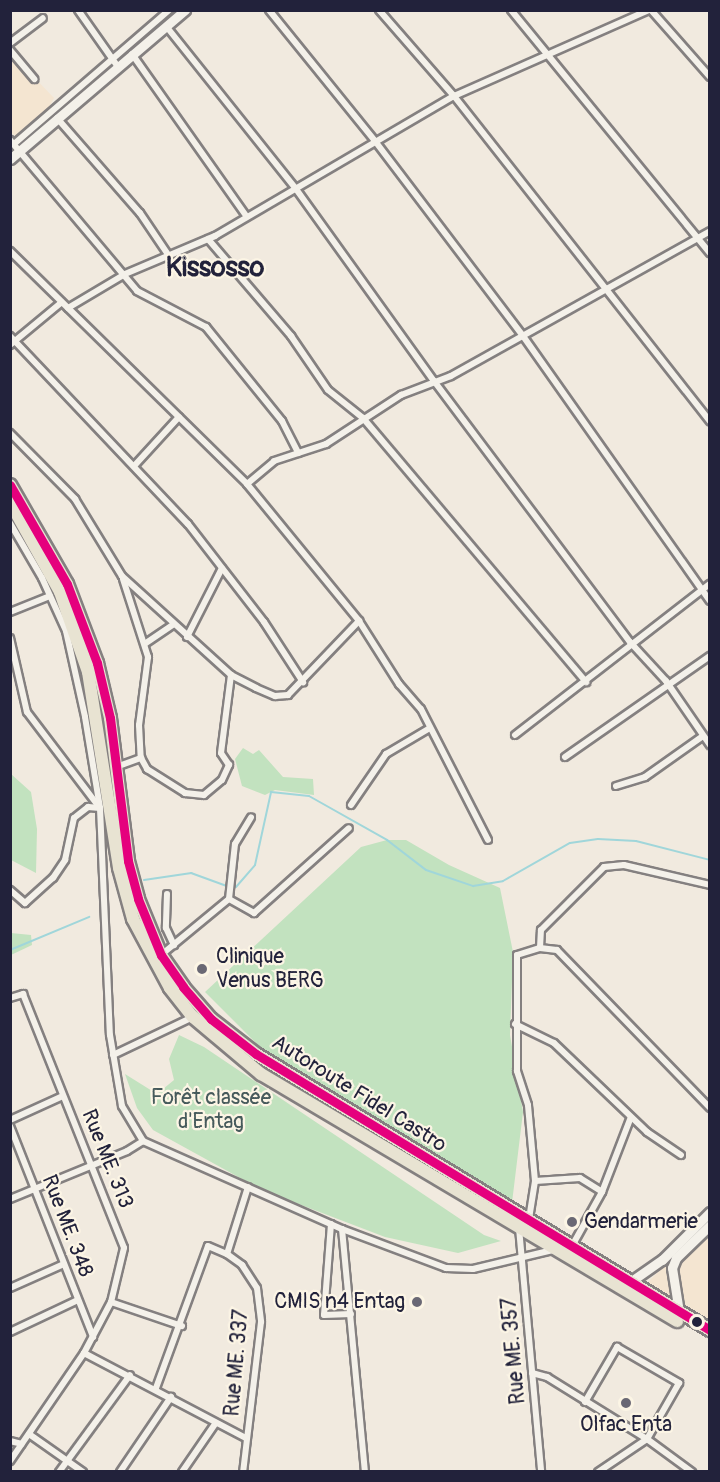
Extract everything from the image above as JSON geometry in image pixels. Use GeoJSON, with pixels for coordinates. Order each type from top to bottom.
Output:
{"type":"FeatureCollection","features":[{"type":"Feature","properties":{"kind":"highway","name":"Autoroute Fidel Castro"},"geometry":{"type":"LineString","coordinates":[[10,485],[52,554],[81,619],[104,692],[128,861],[138,899],[161,954],[211,1019],[256,1054],[524,1224],[556,1248],[710,1330]]}},
{"type":"Feature","properties":{"kind":"highway","name":"Autoroute Fidel Castro"},"geometry":{"type":"LineString","coordinates":[[10,502],[46,563],[81,650],[97,709],[106,808],[133,919],[170,988],[193,1017],[261,1074],[524,1224],[572,1246],[710,1340]]}},
{"type":"Feature","properties":{"kind":"main road"},"geometry":{"type":"LineString","coordinates":[[10,159],[15,145],[57,118],[185,10]]}},
{"type":"Feature","properties":{"kind":"main road"},"geometry":{"type":"LineString","coordinates":[[628,1286],[662,1260],[710,1212]]}},
{"type":"Feature","properties":{"kind":"main road"},"geometry":{"type":"LineString","coordinates":[[679,1312],[672,1268],[676,1258],[710,1225]]}},
{"type":"Feature","properties":{"kind":"street"},"geometry":{"type":"LineString","coordinates":[[78,10],[118,67]]}},
{"type":"Feature","properties":{"kind":"street"},"geometry":{"type":"LineString","coordinates":[[269,10],[375,141],[523,336],[710,601]]}},
{"type":"Feature","properties":{"kind":"street"},"geometry":{"type":"LineString","coordinates":[[379,10],[454,96],[710,421]]}},
{"type":"Feature","properties":{"kind":"street"},"geometry":{"type":"LineString","coordinates":[[511,10],[710,253]]}},
{"type":"Feature","properties":{"kind":"street"},"geometry":{"type":"LineString","coordinates":[[68,308],[125,274],[208,239],[454,96],[650,10],[710,77]]}},
{"type":"Feature","properties":{"kind":"street"},"geometry":{"type":"LineString","coordinates":[[168,11],[15,145],[137,291],[150,301],[206,327],[282,421],[298,453]]}},
{"type":"Feature","properties":{"kind":"street"},"geometry":{"type":"LineString","coordinates":[[168,11],[170,23],[296,189],[434,381],[630,642],[669,686],[710,745]]}},
{"type":"Feature","properties":{"kind":"street"},"geometry":{"type":"LineString","coordinates":[[10,43],[44,18]]}},
{"type":"Feature","properties":{"kind":"street"},"geometry":{"type":"LineString","coordinates":[[10,50],[34,79]]}},
{"type":"Feature","properties":{"kind":"street"},"geometry":{"type":"LineString","coordinates":[[132,54],[247,217]]}},
{"type":"Feature","properties":{"kind":"street"},"geometry":{"type":"LineString","coordinates":[[57,118],[140,213],[169,256]]}},
{"type":"Feature","properties":{"kind":"street"},"geometry":{"type":"LineString","coordinates":[[247,484],[274,460],[326,444],[363,418],[434,381],[451,376],[608,291],[710,231]]}},
{"type":"Feature","properties":{"kind":"street"},"geometry":{"type":"LineString","coordinates":[[208,239],[291,336],[328,390],[363,418],[586,682]]}},
{"type":"Feature","properties":{"kind":"street"},"geometry":{"type":"LineString","coordinates":[[10,251],[247,484],[359,621],[430,728],[488,840]]}},
{"type":"Feature","properties":{"kind":"street"},"geometry":{"type":"LineString","coordinates":[[62,302],[12,341],[135,465],[222,568],[264,622],[303,682]]}},
{"type":"Feature","properties":{"kind":"street"},"geometry":{"type":"LineString","coordinates":[[135,465],[179,417]]}},
{"type":"Feature","properties":{"kind":"street"},"geometry":{"type":"LineString","coordinates":[[10,433],[75,499],[122,576],[146,643],[139,725],[141,758],[147,769],[185,793],[204,795],[222,780],[229,765],[221,753],[231,675]]}},
{"type":"Feature","properties":{"kind":"street"},"geometry":{"type":"LineString","coordinates":[[10,523],[50,596],[66,631],[106,808],[113,1054],[122,1106],[143,1141],[342,1229],[446,1268],[473,1269],[522,1259],[556,1248]]}},
{"type":"Feature","properties":{"kind":"street"},"geometry":{"type":"LineString","coordinates":[[187,637],[222,568]]}},
{"type":"Feature","properties":{"kind":"street"},"geometry":{"type":"LineString","coordinates":[[122,576],[173,625],[231,675],[275,696],[288,695],[303,682],[332,646],[359,621]]}},
{"type":"Feature","properties":{"kind":"street"},"geometry":{"type":"LineString","coordinates":[[515,735],[586,682],[630,642],[710,584]]}},
{"type":"Feature","properties":{"kind":"street"},"geometry":{"type":"LineString","coordinates":[[10,612],[50,596]]}},
{"type":"Feature","properties":{"kind":"street"},"geometry":{"type":"LineString","coordinates":[[146,643],[173,625]]}},
{"type":"Feature","properties":{"kind":"street"},"geometry":{"type":"LineString","coordinates":[[10,638],[13,666],[27,712],[106,808]]}},
{"type":"Feature","properties":{"kind":"street"},"geometry":{"type":"LineString","coordinates":[[565,757],[710,656]]}},
{"type":"Feature","properties":{"kind":"street"},"geometry":{"type":"LineString","coordinates":[[351,805],[386,754],[430,728]]}},
{"type":"Feature","properties":{"kind":"street"},"geometry":{"type":"LineString","coordinates":[[616,786],[645,777],[703,736]]}},
{"type":"Feature","properties":{"kind":"street"},"geometry":{"type":"LineString","coordinates":[[116,767],[141,758]]}},
{"type":"Feature","properties":{"kind":"street"},"geometry":{"type":"LineString","coordinates":[[10,890],[25,903],[53,878],[65,860],[74,818],[88,807],[106,808]]}},
{"type":"Feature","properties":{"kind":"street"},"geometry":{"type":"LineString","coordinates":[[161,954],[229,899],[235,844],[250,817]]}},
{"type":"Feature","properties":{"kind":"street"},"geometry":{"type":"LineString","coordinates":[[229,899],[254,913],[349,828]]}},
{"type":"Feature","properties":{"kind":"street"},"geometry":{"type":"LineString","coordinates":[[710,885],[624,865],[604,867],[541,930],[540,948],[557,950],[710,1107]]}},
{"type":"Feature","properties":{"kind":"street"},"geometry":{"type":"LineString","coordinates":[[167,894],[166,928],[174,945]]}},
{"type":"Feature","properties":{"kind":"street","name":"Rue ME. 357"},"geometry":{"type":"LineString","coordinates":[[540,948],[517,955],[515,1024],[517,1071],[528,1105],[535,1181],[534,1205],[524,1224],[522,1259],[541,1472]]}},
{"type":"Feature","properties":{"kind":"street","name":"Rue ME. 313"},"geometry":{"type":"LineString","coordinates":[[10,998],[23,994],[124,1248],[111,1302],[93,1337],[10,1461]]}},
{"type":"Feature","properties":{"kind":"street"},"geometry":{"type":"LineString","coordinates":[[113,1054],[193,1017]]}},
{"type":"Feature","properties":{"kind":"street"},"geometry":{"type":"LineString","coordinates":[[515,1024],[554,1043],[632,1117],[681,1155]]}},
{"type":"Feature","properties":{"kind":"street"},"geometry":{"type":"LineString","coordinates":[[10,1120],[63,1096]]}},
{"type":"Feature","properties":{"kind":"street"},"geometry":{"type":"LineString","coordinates":[[572,1246],[602,1192],[632,1117]]}},
{"type":"Feature","properties":{"kind":"street","name":"Rue ME. 348"},"geometry":{"type":"LineString","coordinates":[[10,1126],[93,1337]]}},
{"type":"Feature","properties":{"kind":"street"},"geometry":{"type":"LineString","coordinates":[[10,1199],[91,1163],[127,1151],[143,1141]]}},
{"type":"Feature","properties":{"kind":"street"},"geometry":{"type":"LineString","coordinates":[[535,1181],[580,1179],[602,1192]]}},
{"type":"Feature","properties":{"kind":"street"},"geometry":{"type":"LineString","coordinates":[[227,1254],[248,1187]]}},
{"type":"Feature","properties":{"kind":"street"},"geometry":{"type":"LineString","coordinates":[[331,1224],[324,1315],[351,1314]]}},
{"type":"Feature","properties":{"kind":"street"},"geometry":{"type":"LineString","coordinates":[[342,1229],[365,1472]]}},
{"type":"Feature","properties":{"kind":"street","name":"Rue ME. 337"},"geometry":{"type":"LineString","coordinates":[[182,1326],[208,1246],[227,1254],[242,1265],[257,1288],[261,1322],[243,1472]]}},
{"type":"Feature","properties":{"kind":"street"},"geometry":{"type":"LineString","coordinates":[[10,1288],[64,1263]]}},
{"type":"Feature","properties":{"kind":"street"},"geometry":{"type":"LineString","coordinates":[[10,1332],[78,1300]]}},
{"type":"Feature","properties":{"kind":"street"},"geometry":{"type":"LineString","coordinates":[[111,1302],[182,1326],[156,1388]]}},
{"type":"Feature","properties":{"kind":"street"},"geometry":{"type":"LineString","coordinates":[[585,1402],[616,1347],[679,1383],[647,1439],[598,1472]]}},
{"type":"Feature","properties":{"kind":"street"},"geometry":{"type":"LineString","coordinates":[[84,1353],[156,1388],[215,1424],[246,1438]]}},
{"type":"Feature","properties":{"kind":"street"},"geometry":{"type":"LineString","coordinates":[[532,1373],[647,1439],[692,1472]]}},
{"type":"Feature","properties":{"kind":"street"},"geometry":{"type":"LineString","coordinates":[[59,1472],[130,1375]]}},
{"type":"Feature","properties":{"kind":"street"},"geometry":{"type":"LineString","coordinates":[[120,1472],[171,1397]]}},
{"type":"Feature","properties":{"kind":"street"},"geometry":{"type":"LineString","coordinates":[[182,1472],[215,1424]]}},
{"type":"Feature","properties":{"kind":"street"},"geometry":{"type":"LineString","coordinates":[[29,1434],[83,1472]]}},
{"type":"Feature","properties":{"kind":"street"},"geometry":{"type":"LineString","coordinates":[[10,1441],[22,1444]]}},
{"type":"Feature","properties":{"kind":"shaded area"},"geometry":{"type":"Polygon","coordinates":[[[10,52],[54,98],[45,114],[19,137],[11,133],[10,52]]]}},
{"type":"Feature","properties":{"kind":"shaded area"},"geometry":{"type":"Polygon","coordinates":[[[709,1222],[709,1326],[646,1284],[709,1222]]]}},
{"type":"Feature","properties":{"kind":"green space"},"geometry":{"type":"Polygon","coordinates":[[[243,748],[253,754],[259,750],[283,777],[313,779],[314,795],[275,790],[265,795],[242,786],[235,759],[243,748]]]}},
{"type":"Feature","properties":{"kind":"green space"},"geometry":{"type":"Polygon","coordinates":[[[11,774],[31,792],[37,829],[36,873],[11,860],[11,774]]]}},
{"type":"Feature","properties":{"kind":"green space","name":"Forêt classée d'Entag"},"geometry":{"type":"Polygon","coordinates":[[[387,840],[406,840],[449,865],[500,888],[513,952],[510,1035],[523,1112],[511,1211],[259,1046],[205,992],[361,847],[387,840]]]}},
{"type":"Feature","properties":{"kind":"green space"},"geometry":{"type":"Polygon","coordinates":[[[11,933],[31,935],[32,945],[11,955],[11,933]]]}},
{"type":"Feature","properties":{"kind":"green space","name":"Forêt classée d'Entag"},"geometry":{"type":"Polygon","coordinates":[[[179,1035],[204,1047],[484,1235],[501,1241],[458,1253],[385,1237],[262,1190],[153,1130],[137,1108],[125,1074],[157,1094],[174,1080],[169,1059],[179,1035]]]}},
{"type":"Feature","properties":{"kind":"waterway"},"geometry":{"type":"LineString","coordinates":[[236,887],[255,865],[271,792],[309,796],[387,840],[426,870],[473,886],[503,881],[570,843],[598,839],[636,841],[710,860]]}},
{"type":"Feature","properties":{"kind":"waterway"},"geometry":{"type":"LineString","coordinates":[[144,880],[191,873],[227,886]]}},
{"type":"Feature","properties":{"kind":"waterway"},"geometry":{"type":"LineString","coordinates":[[10,950],[89,917]]}},
{"type":"Feature","properties":{"kind":"transit line"},"geometry":{"type":"LineString","coordinates":[[10,485],[67,584],[97,663],[110,718],[128,861],[138,899],[161,955],[183,987],[211,1019],[256,1054],[710,1330]]}},
{"type":"Feature","properties":{"kind":"place","name":"Clinique Venus BERG"},"geometry":{"type":"Point","coordinates":[202,969]}},
{"type":"Feature","properties":{"kind":"place","name":"Gendarmerie"},"geometry":{"type":"Point","coordinates":[572,1222]}},
{"type":"Feature","properties":{"kind":"place","name":"CMIS n4 Entag"},"geometry":{"type":"Point","coordinates":[417,1302]}},
{"type":"Feature","properties":{"kind":"place","name":"Olfac Enta"},"geometry":{"type":"Point","coordinates":[626,1403]}},
{"type":"Feature","properties":{"kind":"district","name":"Kissosso"},"geometry":{"type":"Point","coordinates":[215,268]}}]}
